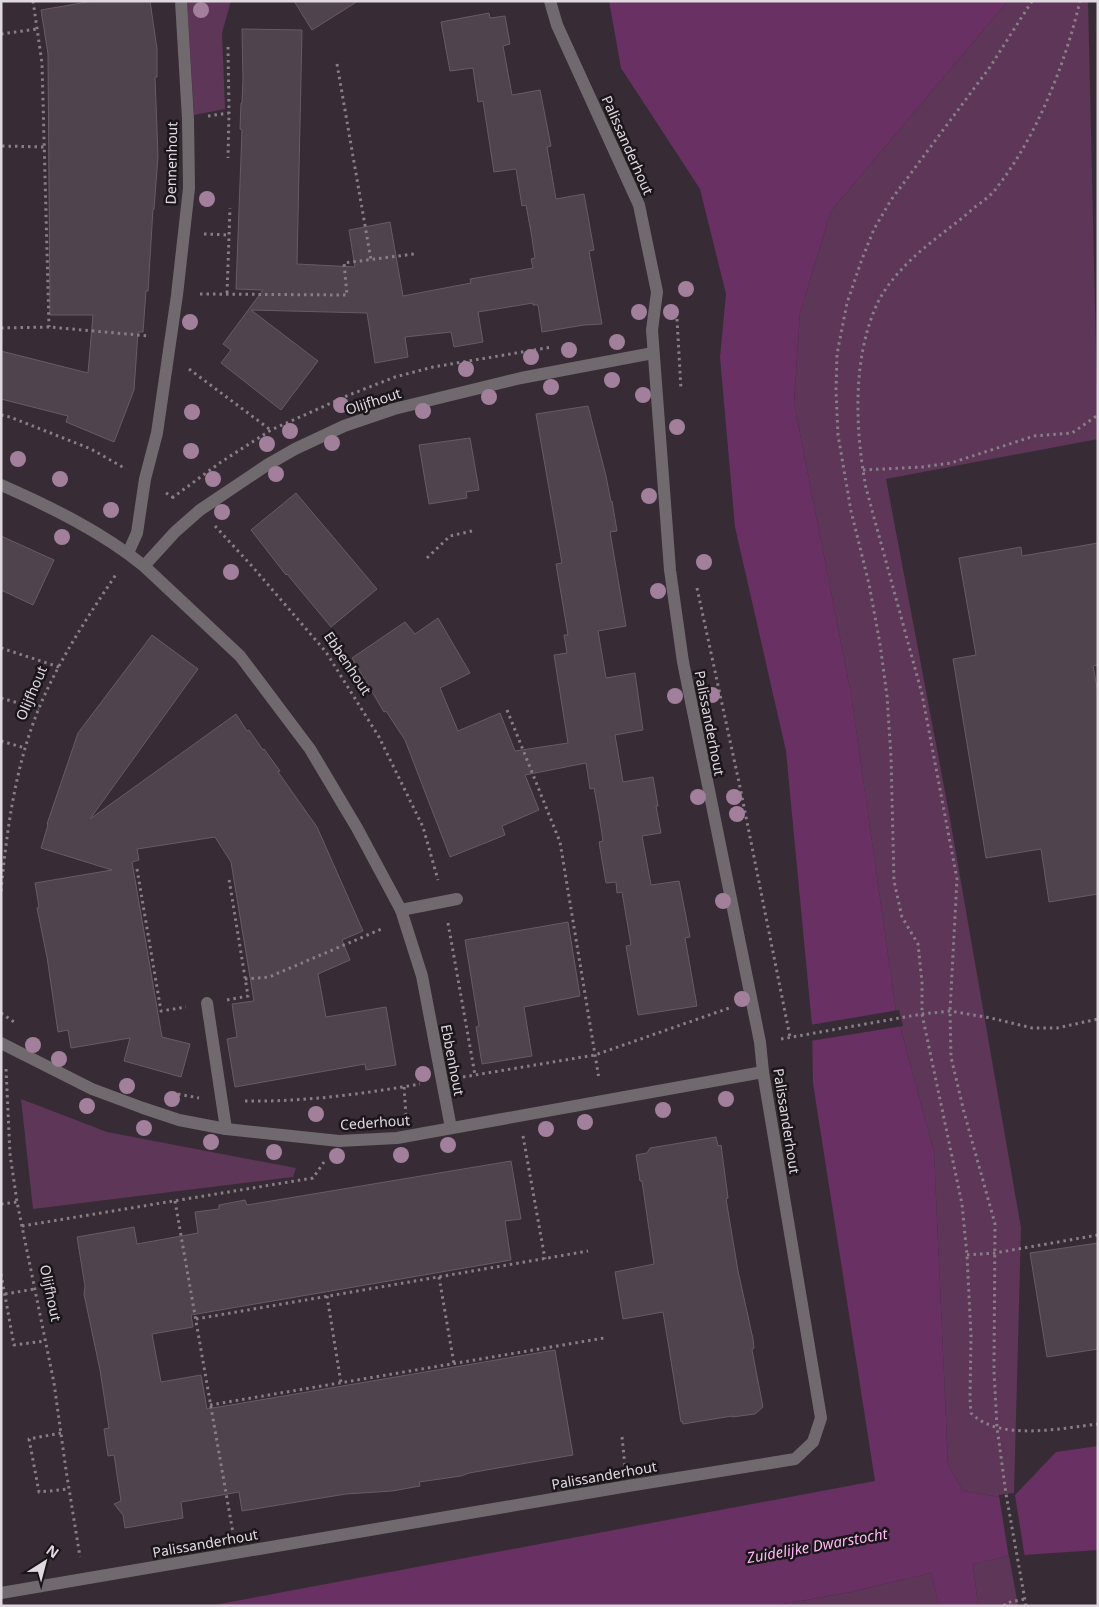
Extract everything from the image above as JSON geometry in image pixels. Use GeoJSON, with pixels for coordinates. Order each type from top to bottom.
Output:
{"type":"FeatureCollection","features":[{"type":"Feature","properties":{"kind":"street","name":"Dennenhout"},"geometry":{"type":"LineString","coordinates":[[128,553],[137,533],[145,479],[157,432],[177,295],[189,188],[188,119],[181,1]]}},
{"type":"Feature","properties":{"kind":"street","name":"Palissanderhout"},"geometry":{"type":"LineString","coordinates":[[1,1593],[628,1486],[795,1460],[813,1442],[821,1418],[763,1072],[760,1042],[683,662],[670,570],[653,353],[652,330],[656,292],[639,205],[557,25],[550,1]]}},
{"type":"Feature","properties":{"kind":"street","name":"Olijfhout"},"geometry":{"type":"LineString","coordinates":[[144,566],[175,532],[200,510],[267,465],[295,449],[344,426],[394,409],[521,378],[653,353]]}},
{"type":"Feature","properties":{"kind":"street","name":"Ebbenhout"},"geometry":{"type":"LineString","coordinates":[[1,485],[77,522],[128,553],[144,566],[240,656],[310,749],[357,828],[403,915],[422,976],[450,1128]]}},
{"type":"Feature","properties":{"kind":"street"},"geometry":{"type":"LineString","coordinates":[[403,915],[458,899]]}},
{"type":"Feature","properties":{"kind":"street"},"geometry":{"type":"LineString","coordinates":[[207,1003],[226,1129]]}},
{"type":"Feature","properties":{"kind":"street","name":"Cederhout"},"geometry":{"type":"LineString","coordinates":[[4,1044],[92,1089],[179,1120],[226,1129],[339,1141],[396,1138],[763,1072]]}},
{"type":"Feature","properties":{"kind":"path"},"geometry":{"type":"LineString","coordinates":[[33,1],[42,62],[49,327]]}},
{"type":"Feature","properties":{"kind":"path"},"geometry":{"type":"LineString","coordinates":[[1032,1],[990,68],[891,200],[874,229],[847,303],[837,354],[838,435],[851,511],[869,584],[879,636],[887,696],[891,757],[894,881],[902,917],[918,944],[922,982],[922,1014],[962,1204],[967,1254],[971,1336],[970,1408],[979,1420],[997,1428],[1033,1432],[1098,1424]]}},
{"type":"Feature","properties":{"kind":"path"},"geometry":{"type":"LineString","coordinates":[[1026,1606],[1006,1494],[997,1428],[994,1371],[995,1224],[964,1112],[951,1056],[950,1011],[957,879],[922,694],[862,470],[858,384],[864,342],[879,301],[896,275],[910,261],[993,192],[1020,156],[1037,123],[1055,78],[1075,24],[1080,1]]}},
{"type":"Feature","properties":{"kind":"path"},"geometry":{"type":"LineString","coordinates":[[1,34],[37,29]]}},
{"type":"Feature","properties":{"kind":"path"},"geometry":{"type":"LineString","coordinates":[[228,47],[228,158]]}},
{"type":"Feature","properties":{"kind":"path"},"geometry":{"type":"LineString","coordinates":[[337,64],[371,260]]}},
{"type":"Feature","properties":{"kind":"path"},"geometry":{"type":"LineString","coordinates":[[188,119],[229,114]]}},
{"type":"Feature","properties":{"kind":"path"},"geometry":{"type":"LineString","coordinates":[[2,146],[44,147]]}},
{"type":"Feature","properties":{"kind":"path"},"geometry":{"type":"LineString","coordinates":[[227,293],[230,208]]}},
{"type":"Feature","properties":{"kind":"path"},"geometry":{"type":"LineString","coordinates":[[177,295],[227,293],[347,295],[344,263],[414,254]]}},
{"type":"Feature","properties":{"kind":"path"},"geometry":{"type":"LineString","coordinates":[[677,316],[681,392]]}},
{"type":"Feature","properties":{"kind":"path"},"geometry":{"type":"LineString","coordinates":[[1,328],[49,327],[170,337]]}},
{"type":"Feature","properties":{"kind":"path"},"geometry":{"type":"LineString","coordinates":[[168,353],[295,449]]}},
{"type":"Feature","properties":{"kind":"path","name":"Ebbenhout"},"geometry":{"type":"LineString","coordinates":[[1,415],[91,449],[145,479],[172,498],[200,510],[251,565],[326,652],[374,728],[423,827],[445,902],[475,1075]]}},
{"type":"Feature","properties":{"kind":"path"},"geometry":{"type":"LineString","coordinates":[[862,470],[922,467],[951,463],[1034,436],[1072,433],[1098,415]]}},
{"type":"Feature","properties":{"kind":"path"},"geometry":{"type":"LineString","coordinates":[[427,558],[450,536],[472,531]]}},
{"type":"Feature","properties":{"kind":"path","name":"Olijfhout"},"geometry":{"type":"LineString","coordinates":[[1,891],[7,829],[14,791],[39,709],[75,636],[128,553]]}},
{"type":"Feature","properties":{"kind":"path"},"geometry":{"type":"LineString","coordinates":[[697,586],[740,787],[790,1037]]}},
{"type":"Feature","properties":{"kind":"path"},"geometry":{"type":"LineString","coordinates":[[1,648],[59,667]]}},
{"type":"Feature","properties":{"kind":"path"},"geometry":{"type":"LineString","coordinates":[[1,698],[39,709]]}},
{"type":"Feature","properties":{"kind":"path"},"geometry":{"type":"LineString","coordinates":[[507,710],[560,842],[602,1102]]}},
{"type":"Feature","properties":{"kind":"path"},"geometry":{"type":"LineString","coordinates":[[1,741],[26,748]]}},
{"type":"Feature","properties":{"kind":"path"},"geometry":{"type":"LineString","coordinates":[[1,832],[7,829]]}},
{"type":"Feature","properties":{"kind":"path"},"geometry":{"type":"LineString","coordinates":[[137,869],[161,1011],[248,996],[229,879]]}},
{"type":"Feature","properties":{"kind":"path"},"geometry":{"type":"LineString","coordinates":[[245,979],[269,977],[403,915]]}},
{"type":"Feature","properties":{"kind":"path"},"geometry":{"type":"LineString","coordinates":[[171,1092],[190,1097],[222,1101],[304,1099],[353,1095],[404,1087],[595,1055],[752,1000]]}},
{"type":"Feature","properties":{"kind":"path"},"geometry":{"type":"LineString","coordinates":[[804,1034],[950,1011],[1032,1028],[1057,1028],[1098,1019]]}},
{"type":"Feature","properties":{"kind":"path"},"geometry":{"type":"LineString","coordinates":[[1,1012],[22,1027]]}},
{"type":"Feature","properties":{"kind":"path","name":"Olijfhout"},"geometry":{"type":"LineString","coordinates":[[1,1012],[10,1154],[16,1202],[54,1383],[83,1579]]}},
{"type":"Feature","properties":{"kind":"path"},"geometry":{"type":"LineString","coordinates":[[404,1087],[408,1136]]}},
{"type":"Feature","properties":{"kind":"path"},"geometry":{"type":"LineString","coordinates":[[520,1116],[545,1259]]}},
{"type":"Feature","properties":{"kind":"path"},"geometry":{"type":"LineString","coordinates":[[22,1226],[313,1178],[339,1141]]}},
{"type":"Feature","properties":{"kind":"path"},"geometry":{"type":"LineString","coordinates":[[175,1201],[236,1553]]}},
{"type":"Feature","properties":{"kind":"path"},"geometry":{"type":"LineString","coordinates":[[1,1204],[16,1202]]}},
{"type":"Feature","properties":{"kind":"path"},"geometry":{"type":"LineString","coordinates":[[967,1254],[995,1253],[1098,1235]]}},
{"type":"Feature","properties":{"kind":"path"},"geometry":{"type":"LineString","coordinates":[[196,1319],[588,1251]]}},
{"type":"Feature","properties":{"kind":"path"},"geometry":{"type":"LineString","coordinates":[[1,1274],[14,1345],[45,1341]]}},
{"type":"Feature","properties":{"kind":"path"},"geometry":{"type":"LineString","coordinates":[[439,1277],[454,1364]]}},
{"type":"Feature","properties":{"kind":"path"},"geometry":{"type":"LineString","coordinates":[[5,1294],[34,1289]]}},
{"type":"Feature","properties":{"kind":"path"},"geometry":{"type":"LineString","coordinates":[[327,1296],[341,1383]]}},
{"type":"Feature","properties":{"kind":"path"},"geometry":{"type":"LineString","coordinates":[[210,1405],[604,1338]]}},
{"type":"Feature","properties":{"kind":"path"},"geometry":{"type":"LineString","coordinates":[[61,1433],[29,1439],[39,1492],[69,1489]]}},
{"type":"Feature","properties":{"kind":"path"},"geometry":{"type":"LineString","coordinates":[[622,1437],[628,1486]]}},
{"type":"Feature","properties":{"kind":"path"},"geometry":{"type":"LineString","coordinates":[[1004,1606],[1006,1603],[1025,1599]]}},
{"type":"Feature","properties":{"kind":"shaded area"},"geometry":{"type":"Polygon","coordinates":[[[187,1],[231,1],[222,33],[225,109],[194,115],[187,1]]]}},
{"type":"Feature","properties":{"kind":"shaded area"},"geometry":{"type":"Polygon","coordinates":[[[1008,1],[1088,1],[1098,439],[886,479],[949,813],[1021,1228],[1014,1493],[999,1495],[999,1497],[963,1491],[948,1465],[934,1152],[896,1011],[851,694],[794,403],[800,313],[831,211],[1008,1]]]}},
{"type":"Feature","properties":{"kind":"shaded area"},"geometry":{"type":"Polygon","coordinates":[[[21,1099],[107,1132],[296,1168],[293,1177],[33,1209],[21,1099]]]}},
{"type":"Feature","properties":{"kind":"shaded area"},"geometry":{"type":"Polygon","coordinates":[[[1009,1556],[1018,1606],[978,1606],[973,1564],[1009,1556]]]}},
{"type":"Feature","properties":{"kind":"shaded area"},"geometry":{"type":"Polygon","coordinates":[[[931,1573],[939,1606],[772,1606],[851,1592],[931,1573]]]}},
{"type":"Feature","properties":{"kind":"water","name":"Zuidelijke Dwarstocht"},"geometry":{"type":"Polygon","coordinates":[[[609,1],[1008,1],[831,211],[800,313],[794,403],[851,694],[896,1011],[934,1152],[948,1465],[963,1491],[999,1497],[1015,1495],[1056,1452],[1098,1446],[1098,1550],[1009,1556],[973,1564],[978,1606],[939,1606],[931,1573],[851,1592],[772,1606],[209,1606],[875,1481],[813,1083],[812,1025],[786,751],[735,527],[720,357],[726,294],[700,189],[621,68],[609,1]]]}},
{"type":"Feature","properties":{"kind":"pier"},"geometry":{"type":"Polygon","coordinates":[[[899,1010],[903,1026],[810,1041],[810,1025],[899,1010]]]}},
{"type":"Feature","properties":{"kind":"pier"},"geometry":{"type":"Polygon","coordinates":[[[1014,1493],[1025,1558],[1009,1558],[999,1496],[1014,1493]]]}},
{"type":"Feature","properties":{"kind":"building"},"geometry":{"type":"Polygon","coordinates":[[[93,1],[150,1],[157,49],[157,77],[155,77],[158,156],[148,291],[146,291],[143,332],[138,332],[134,390],[114,442],[66,422],[68,416],[1,399],[1,351],[88,373],[93,315],[50,315],[48,54],[41,10],[93,1]]]}},
{"type":"Feature","properties":{"kind":"building"},"geometry":{"type":"Polygon","coordinates":[[[294,1],[358,1],[312,30],[294,1]]]}},
{"type":"Feature","properties":{"kind":"building"},"geometry":{"type":"Polygon","coordinates":[[[489,13],[490,18],[505,16],[510,44],[503,46],[512,95],[540,90],[551,146],[547,147],[556,199],[584,194],[594,250],[589,251],[602,324],[542,332],[538,305],[533,305],[533,303],[478,312],[483,342],[454,347],[451,332],[405,337],[408,357],[375,363],[367,313],[251,310],[318,361],[281,410],[221,363],[231,350],[223,344],[263,290],[236,289],[242,130],[240,129],[243,79],[242,29],[302,30],[297,264],[355,267],[349,230],[390,222],[403,296],[471,283],[470,279],[533,268],[531,259],[535,258],[531,232],[526,205],[522,206],[516,169],[494,172],[483,101],[478,102],[473,68],[450,71],[441,22],[489,13]]]}},
{"type":"Feature","properties":{"kind":"building"},"geometry":{"type":"Polygon","coordinates":[[[588,406],[612,501],[617,531],[610,532],[626,626],[598,631],[606,678],[635,673],[643,730],[615,735],[623,782],[653,777],[661,833],[642,836],[651,885],[679,881],[690,937],[685,938],[697,1006],[638,1015],[626,946],[631,945],[622,892],[617,893],[616,882],[606,883],[599,842],[603,841],[599,815],[594,788],[590,789],[586,763],[525,775],[539,810],[502,826],[505,835],[450,857],[405,740],[386,711],[384,712],[352,658],[405,622],[415,634],[438,618],[470,673],[440,688],[458,731],[500,713],[515,751],[568,743],[554,655],[567,653],[564,635],[568,635],[556,564],[562,563],[536,414],[588,406]]]}},
{"type":"Feature","properties":{"kind":"building"},"geometry":{"type":"Polygon","coordinates":[[[470,438],[479,490],[466,492],[467,498],[429,504],[419,445],[470,438]]]}},
{"type":"Feature","properties":{"kind":"building"},"geometry":{"type":"Polygon","coordinates":[[[296,493],[377,589],[331,627],[286,575],[251,530],[296,493]]]}},
{"type":"Feature","properties":{"kind":"building"},"geometry":{"type":"Polygon","coordinates":[[[1,536],[54,560],[33,605],[1,590],[1,536]]]}},
{"type":"Feature","properties":{"kind":"building"},"geometry":{"type":"Polygon","coordinates":[[[1098,543],[1098,665],[1093,666],[1098,693],[1098,894],[1049,902],[1041,849],[986,858],[953,659],[976,655],[959,558],[1021,547],[1022,556],[1098,543]]]}},
{"type":"Feature","properties":{"kind":"building"},"geometry":{"type":"Polygon","coordinates":[[[152,635],[198,669],[90,819],[236,714],[247,731],[249,730],[280,771],[278,772],[317,827],[363,931],[342,940],[350,960],[318,974],[326,1017],[386,1007],[396,1065],[366,1070],[365,1064],[235,1087],[227,1039],[237,1037],[232,1004],[254,1001],[231,862],[215,837],[137,849],[139,860],[132,862],[162,1037],[190,1044],[181,1077],[124,1061],[130,1038],[71,1048],[68,1030],[58,1032],[47,957],[37,908],[39,907],[35,883],[112,870],[41,848],[47,824],[78,733],[152,635]]]}},
{"type":"Feature","properties":{"kind":"building"},"geometry":{"type":"Polygon","coordinates":[[[568,922],[580,996],[524,1007],[532,1056],[482,1064],[476,1027],[479,1026],[465,940],[568,922]]]}},
{"type":"Feature","properties":{"kind":"building"},"geometry":{"type":"Polygon","coordinates":[[[716,1137],[718,1146],[721,1145],[728,1198],[726,1199],[738,1271],[753,1339],[754,1348],[752,1350],[763,1407],[755,1414],[683,1424],[681,1422],[663,1312],[623,1319],[615,1272],[654,1264],[642,1181],[640,1181],[636,1155],[647,1153],[650,1148],[716,1137]]]}},
{"type":"Feature","properties":{"kind":"building"},"geometry":{"type":"Polygon","coordinates":[[[511,1161],[521,1219],[505,1221],[511,1260],[191,1315],[193,1327],[152,1334],[161,1382],[201,1375],[207,1409],[555,1350],[573,1455],[419,1482],[420,1486],[392,1491],[346,1494],[242,1511],[239,1492],[181,1502],[183,1518],[125,1528],[123,1515],[114,1504],[121,1501],[114,1455],[108,1456],[104,1429],[109,1428],[100,1370],[84,1294],[85,1286],[77,1237],[134,1227],[137,1244],[198,1233],[195,1212],[219,1209],[219,1205],[245,1200],[247,1205],[511,1161]]]}},
{"type":"Feature","properties":{"kind":"building"},"geometry":{"type":"Polygon","coordinates":[[[1098,1243],[1098,1349],[1047,1357],[1030,1253],[1098,1243]]]}}]}
